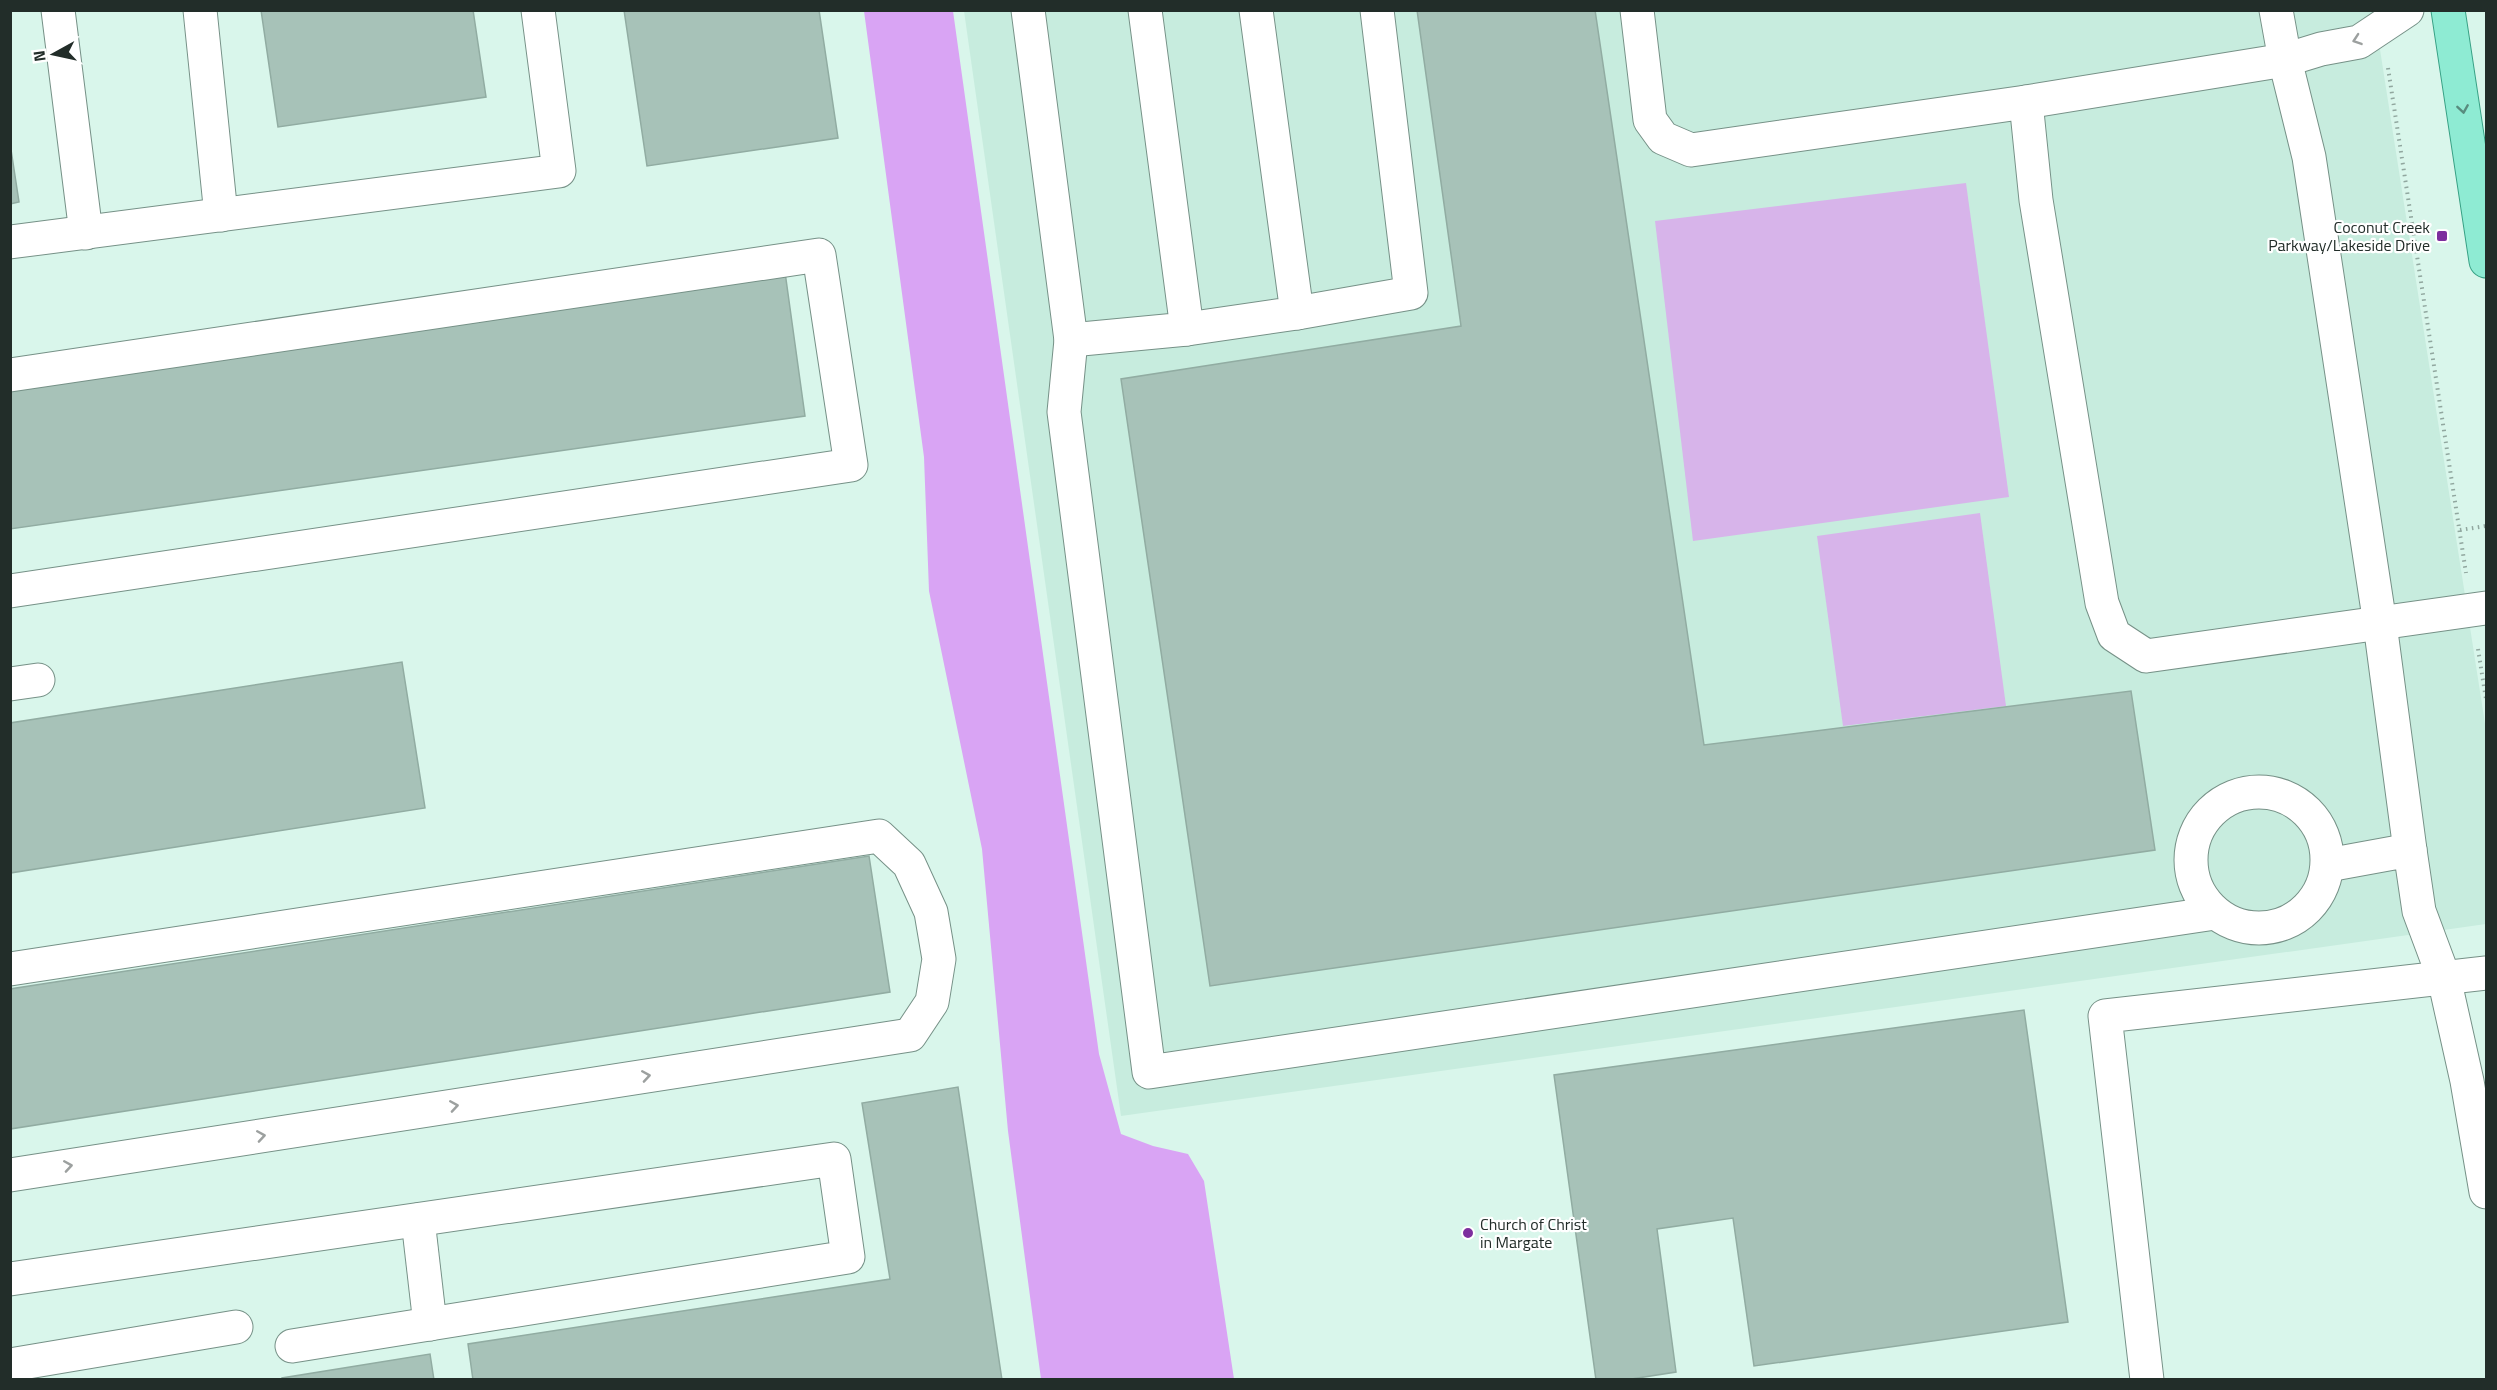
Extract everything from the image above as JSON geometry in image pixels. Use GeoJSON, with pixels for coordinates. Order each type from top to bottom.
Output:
{"type":"FeatureCollection","features":[{"type":"Feature","properties":{"kind":"main road"},"geometry":{"type":"LineString","coordinates":[[2448,10],[2487,261]]}},
{"type":"Feature","properties":{"kind":"lane"},"geometry":{"type":"LineString","coordinates":[[58,10],[86,232]]}},
{"type":"Feature","properties":{"kind":"lane"},"geometry":{"type":"LineString","coordinates":[[200,10],[221,215]]}},
{"type":"Feature","properties":{"kind":"lane"},"geometry":{"type":"LineString","coordinates":[[10,242],[559,171],[538,10]]}},
{"type":"Feature","properties":{"kind":"lane"},"geometry":{"type":"LineString","coordinates":[[1028,10],[1071,340],[1064,412],[1149,1072],[2215,913]]}},
{"type":"Feature","properties":{"kind":"lane"},"geometry":{"type":"LineString","coordinates":[[1144,10],[1187,329]]}},
{"type":"Feature","properties":{"kind":"lane"},"geometry":{"type":"LineString","coordinates":[[1256,10],[1297,313]]}},
{"type":"Feature","properties":{"kind":"lane"},"geometry":{"type":"LineString","coordinates":[[1071,340],[1187,329],[1412,293],[1377,10]]}},
{"type":"Feature","properties":{"kind":"lane"},"geometry":{"type":"LineString","coordinates":[[1637,10],[1650,120],[1663,138],[1691,150],[2026,102],[2285,60],[2321,49],[2359,42],[2394,20]]}},
{"type":"Feature","properties":{"kind":"lane"},"geometry":{"type":"LineString","coordinates":[[2276,10],[2285,60],[2309,157],[2379,624],[2419,911],[2444,978],[2467,1081],[2487,1192]]}},
{"type":"Feature","properties":{"kind":"lane"},"geometry":{"type":"LineString","coordinates":[[2026,102],[2036,200],[2102,603],[2114,635],[2146,656],[2479,609]]}},
{"type":"Feature","properties":{"kind":"lane"},"geometry":{"type":"LineString","coordinates":[[10,375],[819,255],[851,465],[10,591]]}},
{"type":"Feature","properties":{"kind":"lane"},"geometry":{"type":"LineString","coordinates":[[2264,791],[2285,796],[2303,808],[2318,824],[2326,843],[2328,865],[2323,886],[2312,905],[2295,919],[2275,927],[2254,930],[2233,924],[2215,913],[2201,897],[2192,877],[2190,855],[2196,834],[2206,816],[2222,802],[2242,793],[2264,791]]}},
{"type":"Feature","properties":{"kind":"lane"},"geometry":{"type":"LineString","coordinates":[[10,969],[879,836],[909,864],[931,912],[939,959],[932,1002],[910,1035],[10,1175]]}},
{"type":"Feature","properties":{"kind":"lane"},"geometry":{"type":"LineString","coordinates":[[2328,865],[2410,850]]}},
{"type":"Feature","properties":{"kind":"lane"},"geometry":{"type":"LineString","coordinates":[[2147,1380],[2105,1016],[2487,972]]}},
{"type":"Feature","properties":{"kind":"lane"},"geometry":{"type":"LineString","coordinates":[[10,1279],[834,1159],[848,1257],[292,1346]]}},
{"type":"Feature","properties":{"kind":"lane"},"geometry":{"type":"LineString","coordinates":[[418,1220],[430,1324]]}},
{"type":"Feature","properties":{"kind":"lane"},"geometry":{"type":"LineString","coordinates":[[18,1369],[236,1327]]}},
{"type":"Feature","properties":{"kind":"path"},"geometry":{"type":"LineString","coordinates":[[2394,20],[2460,530],[2479,609],[2487,699]]}},
{"type":"Feature","properties":{"kind":"path"},"geometry":{"type":"LineString","coordinates":[[2460,530],[2487,526]]}},
{"type":"Feature","properties":{"kind":"shaded area"},"geometry":{"type":"Polygon","coordinates":[[[864,11],[953,11],[1099,1054],[1121,1134],[1153,1146],[1188,1154],[1204,1181],[1234,1379],[1041,1379],[1008,1131],[982,849],[929,591],[924,457],[864,11]]]}},
{"type":"Feature","properties":{"kind":"shaded area"},"geometry":{"type":"Polygon","coordinates":[[[964,11],[2374,11],[2486,730],[2486,924],[1121,1116],[964,11]]]}},
{"type":"Feature","properties":{"kind":"shaded area"},"geometry":{"type":"Polygon","coordinates":[[[1966,183],[2009,497],[1693,541],[1655,221],[1966,183]]]}},
{"type":"Feature","properties":{"kind":"shaded area"},"geometry":{"type":"Polygon","coordinates":[[[1980,513],[2006,706],[1843,726],[1817,536],[1980,513]]]}},
{"type":"Feature","properties":{"kind":"building"},"geometry":{"type":"Polygon","coordinates":[[[261,10],[473,10],[486,97],[278,127],[261,10]]]}},
{"type":"Feature","properties":{"kind":"building"},"geometry":{"type":"Polygon","coordinates":[[[624,10],[819,10],[838,138],[647,166],[624,10]]]}},
{"type":"Feature","properties":{"kind":"building"},"geometry":{"type":"Polygon","coordinates":[[[1417,10],[1595,10],[1704,745],[2131,691],[2155,850],[1210,986],[1121,379],[1461,326],[1417,10]]]}},
{"type":"Feature","properties":{"kind":"building"},"geometry":{"type":"Polygon","coordinates":[[[10,143],[19,202],[10,204],[10,143]]]}},
{"type":"Feature","properties":{"kind":"building"},"geometry":{"type":"Polygon","coordinates":[[[785,272],[805,416],[10,529],[10,382],[785,272]]]}},
{"type":"Feature","properties":{"kind":"building"},"geometry":{"type":"Polygon","coordinates":[[[402,662],[425,808],[10,873],[10,723],[402,662]]]}},
{"type":"Feature","properties":{"kind":"building"},"geometry":{"type":"Polygon","coordinates":[[[869,856],[890,992],[10,1129],[10,989],[869,856]]]}},
{"type":"Feature","properties":{"kind":"building"},"geometry":{"type":"Polygon","coordinates":[[[2024,1010],[2068,1322],[1754,1366],[1733,1218],[1657,1229],[1676,1372],[1625,1380],[1596,1380],[1554,1075],[2024,1010]]]}},
{"type":"Feature","properties":{"kind":"building"},"geometry":{"type":"Polygon","coordinates":[[[958,1087],[1002,1380],[473,1380],[468,1344],[890,1279],[862,1103],[958,1087]]]}},
{"type":"Feature","properties":{"kind":"building"},"geometry":{"type":"Polygon","coordinates":[[[430,1354],[434,1380],[282,1380],[282,1378],[430,1354]]]}},
{"type":"Feature","properties":{"kind":"place","name":"Coconut Creek Parkway/Lakeside Drive"},"geometry":{"type":"Point","coordinates":[2442,236]}},
{"type":"Feature","properties":{"kind":"place","name":"Church of Christ in Margate"},"geometry":{"type":"Point","coordinates":[1468,1233]}}]}
